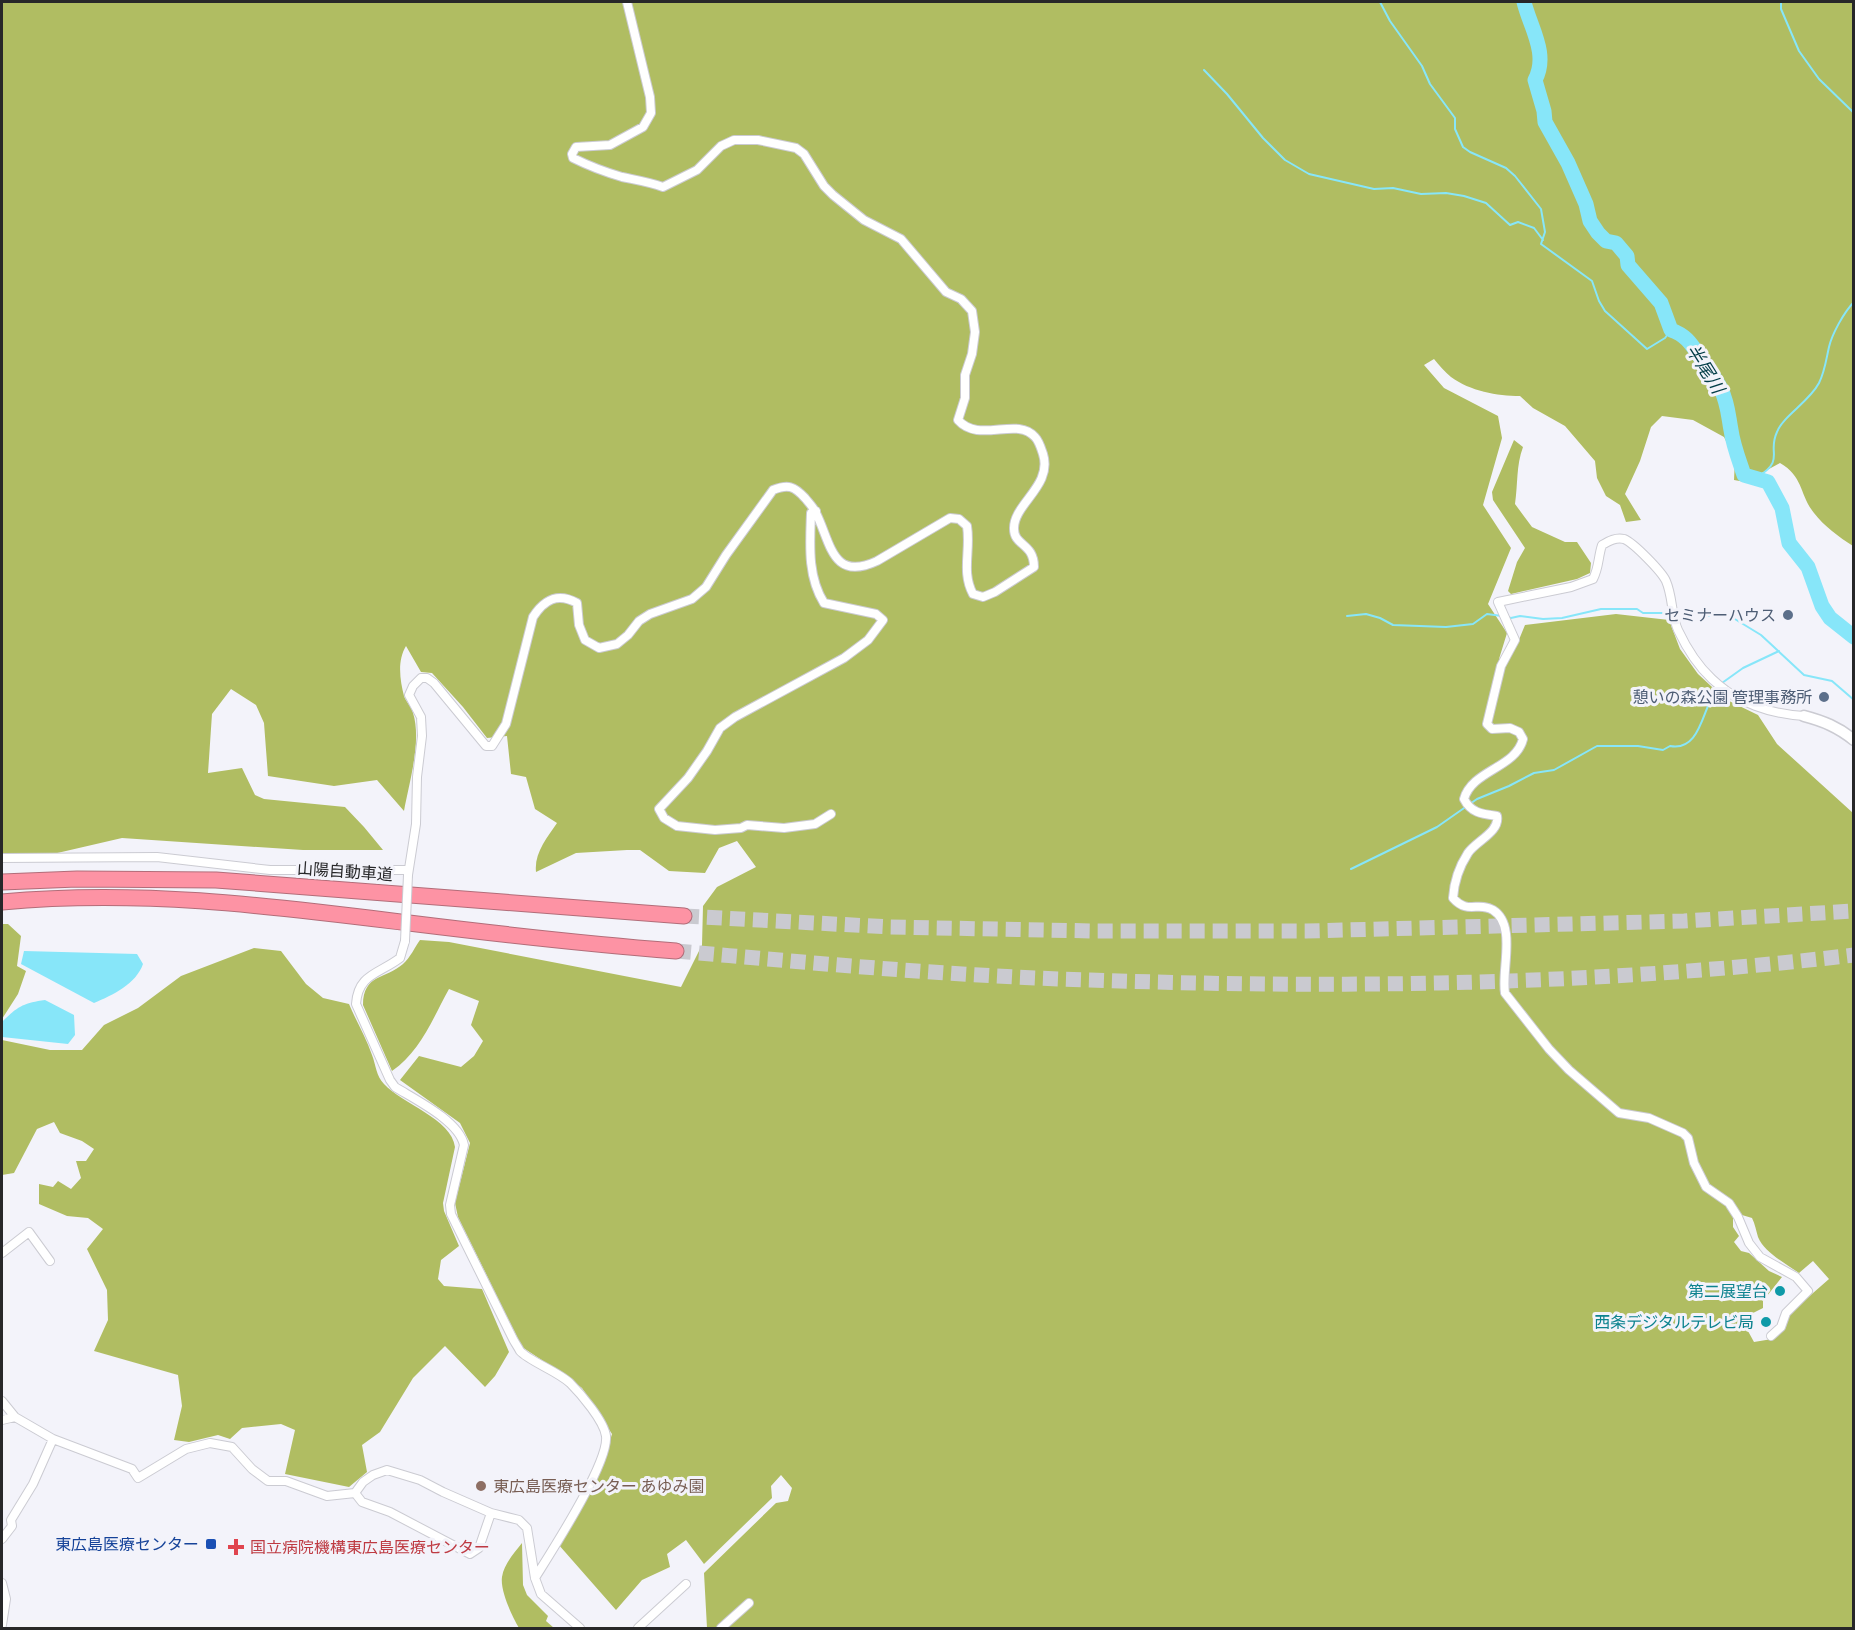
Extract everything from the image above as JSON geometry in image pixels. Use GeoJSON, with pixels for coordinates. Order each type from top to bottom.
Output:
{"type":"FeatureCollection","features":[{"type":"Feature","properties":{"kind":"highway","name":"山陽自動車道"},"geometry":{"type":"LineString","coordinates":[[2,882],[77,879],[216,880],[684,915]]}},
{"type":"Feature","properties":{"kind":"highway"},"geometry":{"type":"LineString","coordinates":[[2,902],[92,896],[206,900],[287,907],[521,937],[676,951]]}},
{"type":"Feature","properties":{"kind":"street"},"geometry":{"type":"LineString","coordinates":[[535,1578],[574,1513],[603,1455],[606,1435],[602,1424],[573,1386],[560,1374],[522,1353],[513,1339],[451,1214],[450,1205],[464,1145],[463,1138],[453,1125],[395,1087],[356,1004],[357,991],[363,980],[400,958],[405,942],[408,873],[416,824],[417,777],[422,736],[421,717],[409,695],[413,686],[421,678],[426,678],[442,691],[486,746],[492,746],[506,724],[533,617],[541,605],[554,598],[568,598],[577,603],[579,625],[585,640],[599,648],[617,644],[644,617],[692,599],[706,587],[773,490],[784,485],[793,486],[816,511],[836,560],[849,567],[865,566],[950,518],[959,519],[968,526],[966,567],[969,586],[973,594],[983,597],[1034,567],[1034,557],[1028,548],[1017,540],[1014,522],[1040,483],[1045,459],[1037,438],[1029,431],[973,430],[963,426],[958,420],[964,398],[964,375],[972,354],[975,332],[972,311],[961,299],[946,292],[901,239],[864,220],[833,195],[824,186],[808,159],[796,148],[758,140],[734,140],[721,146],[697,170],[663,187],[648,181],[623,177],[573,158],[572,154],[576,147],[610,145],[627,137],[643,127],[651,113],[650,97],[627,2]]}},
{"type":"Feature","properties":{"kind":"street"},"geometry":{"type":"LineString","coordinates":[[816,511],[811,513],[810,548],[812,571],[818,594],[824,603],[876,614],[883,620],[868,640],[844,658],[735,717],[720,728],[707,752],[688,778],[659,809],[664,818],[677,826],[715,830],[741,828],[747,825],[784,828],[815,824],[831,814]]}},
{"type":"Feature","properties":{"kind":"street"},"geometry":{"type":"LineString","coordinates":[[1771,1336],[1781,1327],[1786,1313],[1808,1291],[1796,1277],[1760,1257],[1749,1243],[1729,1203],[1706,1187],[1694,1163],[1688,1138],[1683,1132],[1649,1118],[1619,1113],[1569,1070],[1549,1049],[1505,993],[1503,982],[1508,948],[1506,931],[1499,917],[1493,910],[1481,907],[1466,908],[1454,898],[1454,887],[1464,859],[1498,822],[1497,816],[1474,812],[1467,807],[1464,799],[1466,790],[1521,748],[1523,739],[1519,732],[1510,728],[1492,729],[1487,724],[1501,666],[1515,640],[1498,602],[1584,584],[1593,579],[1598,570],[1598,557],[1602,545],[1612,539],[1623,539],[1636,548],[1665,578],[1677,628],[1690,652],[1715,682],[1752,706],[1784,715],[1821,720],[1842,730],[1854,740]]}},
{"type":"Feature","properties":{"kind":"street"},"geometry":{"type":"LineString","coordinates":[[2,858],[157,857],[270,870],[408,873]]}},
{"type":"Feature","properties":{"kind":"street"},"geometry":{"type":"LineString","coordinates":[[2,1253],[29,1232],[50,1261]]}},
{"type":"Feature","properties":{"kind":"street"},"geometry":{"type":"LineString","coordinates":[[2,1401],[15,1417],[53,1439],[132,1469],[138,1478],[186,1449],[210,1443],[232,1447],[252,1469],[268,1481],[286,1481],[327,1496],[355,1493],[363,1482],[387,1470],[420,1480],[491,1513],[519,1520],[527,1528],[535,1578],[541,1594],[578,1628]]}},
{"type":"Feature","properties":{"kind":"street"},"geometry":{"type":"LineString","coordinates":[[2,1420],[15,1417]]}},
{"type":"Feature","properties":{"kind":"street"},"geometry":{"type":"LineString","coordinates":[[2,1539],[12,1526],[11,1520],[33,1484],[53,1439]]}},
{"type":"Feature","properties":{"kind":"street"},"geometry":{"type":"LineString","coordinates":[[355,1493],[362,1502],[390,1512],[470,1554],[479,1548],[491,1513]]}},
{"type":"Feature","properties":{"kind":"street"},"geometry":{"type":"LineString","coordinates":[[2,1583],[6,1599],[2,1625]]}},
{"type":"Feature","properties":{"kind":"street"},"geometry":{"type":"LineString","coordinates":[[638,1629],[686,1584]]}},
{"type":"Feature","properties":{"kind":"street"},"geometry":{"type":"LineString","coordinates":[[721,1629],[748,1603]]}},
{"type":"Feature","properties":{"kind":"green space"},"geometry":{"type":"Polygon","coordinates":[[[2,2],[1853,2],[1853,546],[1818,518],[1788,468],[1780,463],[1745,482],[1734,480],[1735,459],[1724,437],[1693,420],[1662,416],[1651,427],[1640,461],[1625,494],[1641,520],[1626,522],[1620,505],[1606,496],[1597,478],[1595,461],[1565,426],[1533,408],[1520,396],[1493,394],[1467,386],[1451,377],[1434,359],[1424,365],[1444,388],[1498,416],[1502,438],[1483,505],[1511,548],[1488,604],[1507,633],[1499,659],[1516,647],[1525,625],[1616,614],[1669,620],[1680,649],[1698,674],[1725,699],[1758,715],[1777,744],[1853,813],[1853,1628],[726,1628],[752,1605],[747,1600],[716,1628],[707,1628],[704,1573],[776,1503],[788,1501],[792,1488],[781,1475],[771,1486],[772,1498],[704,1564],[686,1540],[667,1554],[670,1567],[642,1580],[616,1610],[558,1544],[607,1450],[612,1434],[582,1388],[522,1347],[458,1217],[455,1203],[470,1143],[460,1123],[400,1080],[419,1056],[461,1067],[474,1056],[483,1041],[471,1025],[479,1001],[449,989],[418,1044],[392,1071],[363,1005],[364,995],[371,982],[406,962],[420,940],[449,942],[681,987],[702,945],[703,906],[717,887],[756,867],[737,841],[719,848],[705,873],[669,871],[640,850],[576,853],[536,872],[539,852],[557,823],[535,809],[526,777],[511,774],[507,736],[487,738],[432,673],[421,672],[406,646],[400,664],[401,677],[404,696],[413,713],[416,736],[414,762],[404,811],[377,780],[334,786],[268,776],[264,723],[256,705],[231,689],[212,714],[208,773],[242,768],[255,795],[264,799],[345,807],[383,850],[303,850],[122,838],[53,854],[2,854],[2,2]],[[1733,1215],[1733,1227],[1739,1236],[1734,1242],[1741,1251],[1749,1253],[1769,1271],[1782,1277],[1763,1301],[1763,1308],[1749,1315],[1743,1322],[1754,1342],[1772,1339],[1788,1315],[1829,1279],[1813,1261],[1799,1273],[1776,1257],[1761,1242],[1752,1218],[1733,1215]]]}},
{"type":"Feature","properties":{"kind":"green space"},"geometry":{"type":"Polygon","coordinates":[[[1514,440],[1523,447],[1518,468],[1515,504],[1532,527],[1565,542],[1577,542],[1591,563],[1590,573],[1577,579],[1511,594],[1508,591],[1517,562],[1525,548],[1493,500],[1492,492],[1514,440]]]}},
{"type":"Feature","properties":{"kind":"green space"},"geometry":{"type":"Polygon","coordinates":[[[2,924],[8,924],[21,936],[17,966],[26,971],[18,994],[2,1019],[2,924]]]}},
{"type":"Feature","properties":{"kind":"green space"},"geometry":{"type":"Polygon","coordinates":[[[254,948],[281,951],[306,984],[323,998],[349,1004],[367,1042],[381,1081],[436,1120],[452,1137],[455,1147],[443,1203],[444,1211],[459,1246],[441,1260],[438,1279],[444,1286],[482,1289],[509,1352],[495,1376],[485,1387],[445,1346],[413,1378],[380,1432],[362,1445],[367,1472],[349,1487],[285,1474],[295,1430],[281,1424],[242,1428],[230,1439],[218,1435],[189,1442],[174,1440],[182,1406],[178,1375],[94,1351],[108,1320],[107,1290],[87,1249],[103,1229],[88,1218],[67,1216],[39,1204],[39,1184],[53,1187],[58,1181],[71,1189],[81,1178],[76,1161],[86,1161],[94,1149],[82,1141],[60,1133],[54,1122],[37,1129],[14,1173],[2,1175],[2,1040],[50,1050],[82,1050],[104,1025],[138,1008],[181,976],[254,948]]]}},
{"type":"Feature","properties":{"kind":"green space"},"geometry":{"type":"Polygon","coordinates":[[[522,1543],[523,1585],[527,1595],[548,1616],[546,1621],[554,1628],[519,1628],[507,1603],[502,1583],[503,1572],[522,1543]]]}},
{"type":"Feature","properties":{"kind":"water"},"geometry":{"type":"Polygon","coordinates":[[[24,951],[137,954],[143,964],[129,983],[94,1003],[21,964],[24,951]]]}},
{"type":"Feature","properties":{"kind":"water"},"geometry":{"type":"Polygon","coordinates":[[[45,1000],[74,1015],[75,1035],[68,1044],[2,1037],[2,1022],[12,1013],[26,1004],[45,1000]]]}},
{"type":"Feature","properties":{"kind":"waterway"},"geometry":{"type":"LineString","coordinates":[[1380,2],[1390,21],[1422,66],[1430,84],[1455,118],[1455,129],[1463,147],[1506,168],[1541,209],[1545,232],[1541,244],[1592,281],[1605,311],[1647,349],[1665,338],[1671,330]]}},
{"type":"Feature","properties":{"kind":"waterway","name":"半尾川"},"geometry":{"type":"LineString","coordinates":[[1524,2],[1539,50],[1539,70],[1535,80],[1545,122],[1568,163],[1586,204],[1590,221],[1606,241],[1616,243],[1627,256],[1628,265],[1661,303],[1671,330],[1690,342],[1716,380],[1725,399],[1733,441],[1744,475],[1768,482],[1782,508],[1789,543],[1808,567],[1822,606],[1830,618],[1854,637]]}},
{"type":"Feature","properties":{"kind":"waterway"},"geometry":{"type":"LineString","coordinates":[[1781,2],[1781,9],[1799,51],[1819,79],[1854,113]]}},
{"type":"Feature","properties":{"kind":"waterway"},"geometry":{"type":"LineString","coordinates":[[1204,70],[1285,160],[1309,174],[1374,189],[1393,188],[1421,194],[1446,193],[1464,196],[1486,203],[1510,225],[1518,222],[1534,228],[1543,240]]}},
{"type":"Feature","properties":{"kind":"waterway"},"geometry":{"type":"LineString","coordinates":[[1761,479],[1759,476],[1767,470],[1773,460],[1774,439],[1780,426],[1815,390],[1824,370],[1833,336],[1842,317],[1854,302]]}},
{"type":"Feature","properties":{"kind":"waterway"},"geometry":{"type":"LineString","coordinates":[[1507,617],[1562,618],[1601,609],[1637,609],[1643,613],[1666,613]]}},
{"type":"Feature","properties":{"kind":"waterway"},"geometry":{"type":"LineString","coordinates":[[1688,610],[1709,616]]}},
{"type":"Feature","properties":{"kind":"waterway"},"geometry":{"type":"LineString","coordinates":[[1725,613],[1761,635],[1804,675],[1832,681],[1854,700]]}},
{"type":"Feature","properties":{"kind":"waterway"},"geometry":{"type":"LineString","coordinates":[[1347,616],[1366,614],[1393,625],[1446,627],[1473,624],[1487,614],[1502,616]]}},
{"type":"Feature","properties":{"kind":"waterway"},"geometry":{"type":"LineString","coordinates":[[1722,683],[1743,668],[1779,651]]}},
{"type":"Feature","properties":{"kind":"waterway"},"geometry":{"type":"LineString","coordinates":[[1351,869],[1437,827],[1477,799],[1534,773],[1554,770],[1597,746],[1638,746],[1663,750],[1670,746],[1681,746],[1695,735],[1718,687]]}},
{"type":"Feature","properties":{"kind":"tunnel"},"geometry":{"type":"LineString","coordinates":[[684,916],[890,927],[1096,931],[1306,931],[1684,921],[1854,911]]}},
{"type":"Feature","properties":{"kind":"tunnel"},"geometry":{"type":"LineString","coordinates":[[676,951],[987,975],[1186,983],[1281,984],[1377,984],[1568,978],[1663,973],[1854,955]]}},
{"type":"Feature","properties":{"kind":"place","name":"セミナーハウス"},"geometry":{"type":"Point","coordinates":[1788,615]}},
{"type":"Feature","properties":{"kind":"place","name":"憩いの森公園 管理事務所"},"geometry":{"type":"Point","coordinates":[1824,697]}},
{"type":"Feature","properties":{"kind":"place","name":"第二展望台"},"geometry":{"type":"Point","coordinates":[1780,1291]}},
{"type":"Feature","properties":{"kind":"place","name":"西条デジタルテレビ局"},"geometry":{"type":"Point","coordinates":[1766,1322]}},
{"type":"Feature","properties":{"kind":"place","name":"東広島医療センター あゆみ園"},"geometry":{"type":"Point","coordinates":[481,1486]}},
{"type":"Feature","properties":{"kind":"place","name":"東広島医療センター"},"geometry":{"type":"Point","coordinates":[211,1544]}},
{"type":"Feature","properties":{"kind":"place","name":"国立病院機構東広島医療センター"},"geometry":{"type":"Point","coordinates":[236,1547]}}]}
